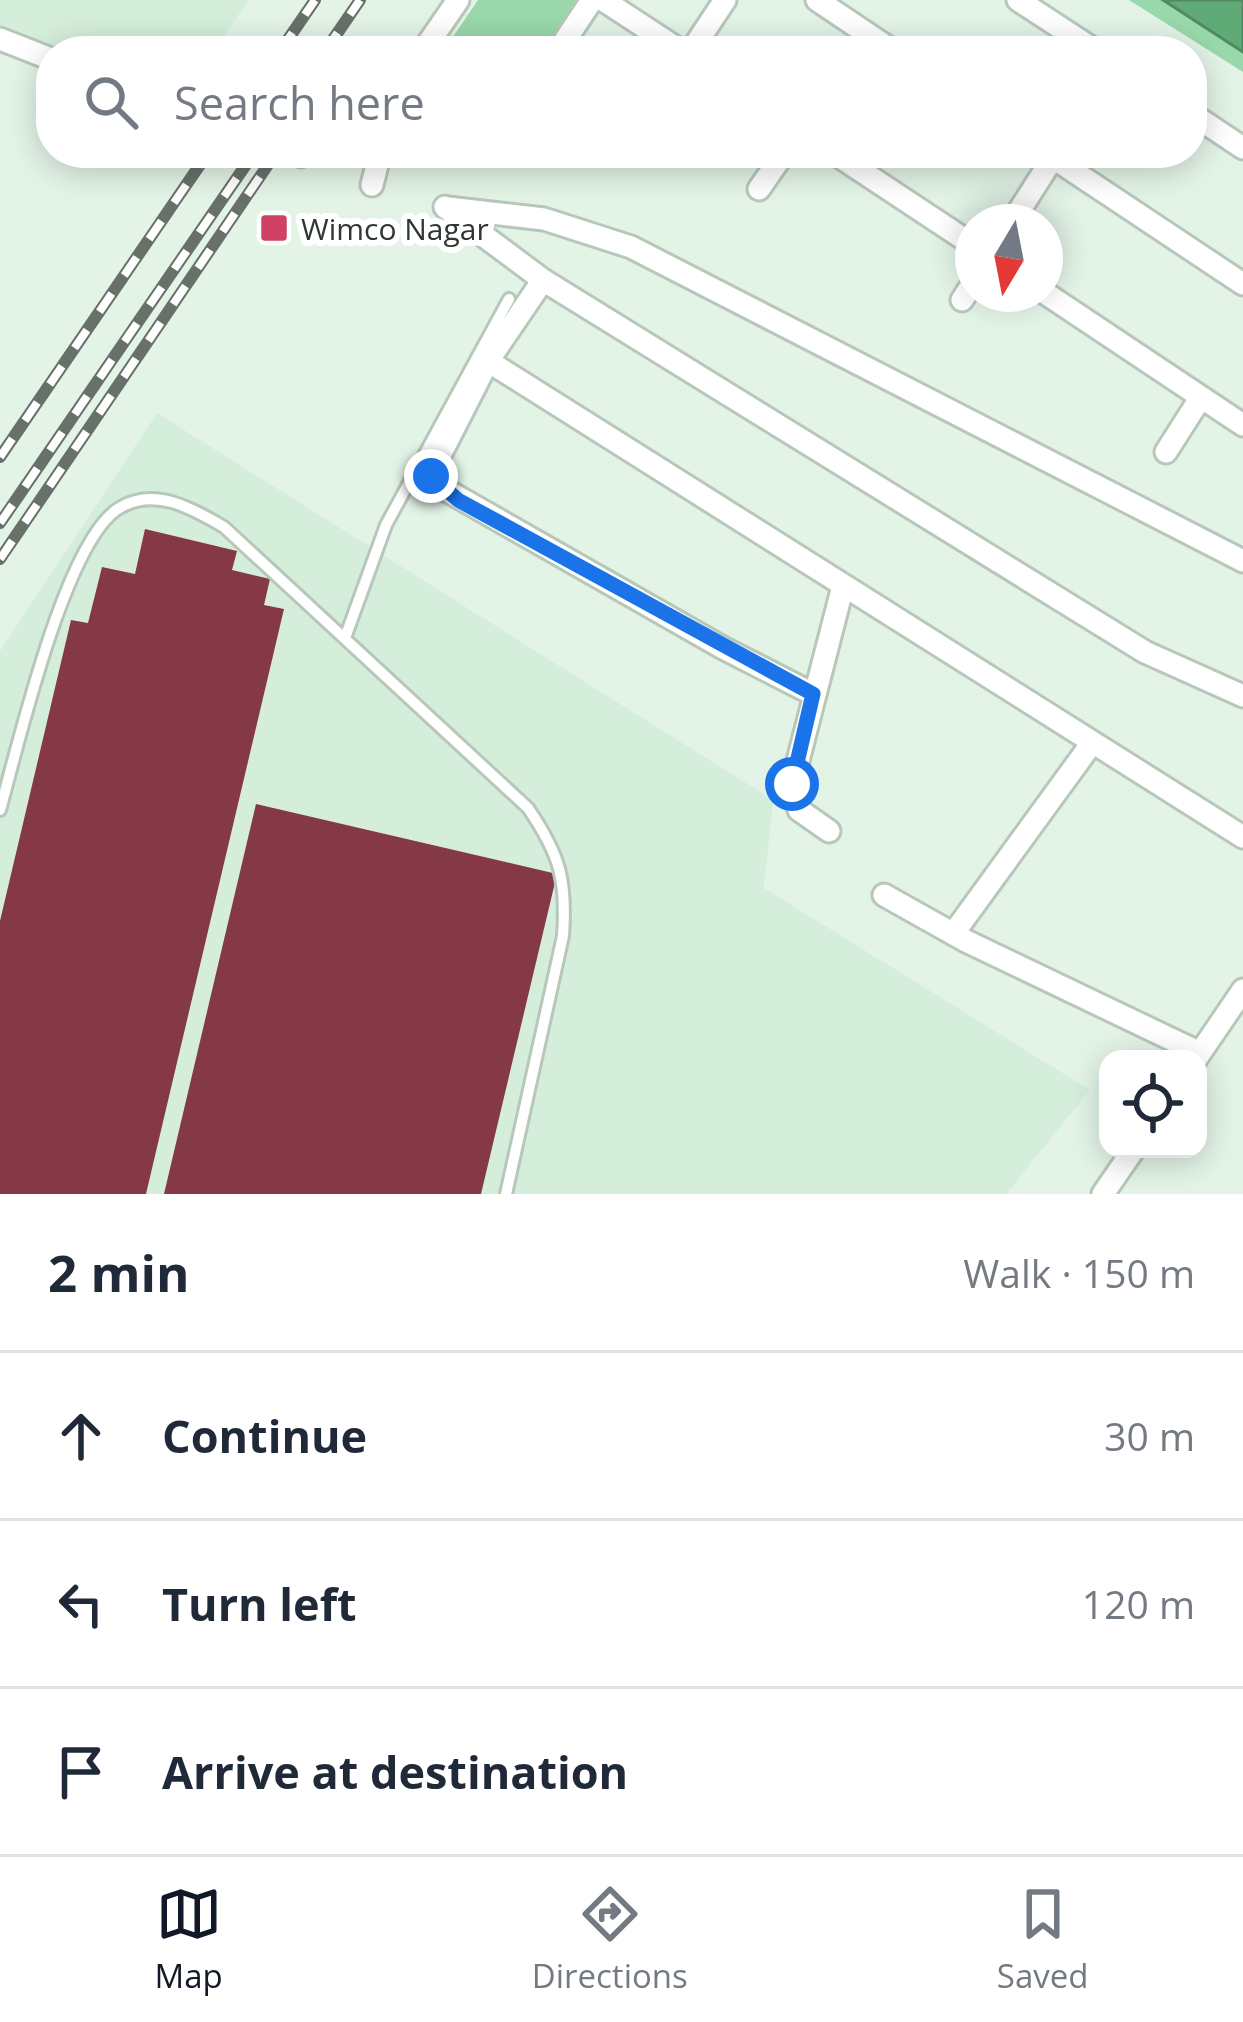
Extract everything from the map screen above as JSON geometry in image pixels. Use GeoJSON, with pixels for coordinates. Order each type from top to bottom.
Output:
{"type":"FeatureCollection","features":[{"type":"Feature","properties":{"kind":"street"},"geometry":{"type":"LineString","coordinates":[[433,36],[458,0]]}},
{"type":"Feature","properties":{"kind":"street"},"geometry":{"type":"LineString","coordinates":[[568,36],[592,0]]}},
{"type":"Feature","properties":{"kind":"street"},"geometry":{"type":"LineString","coordinates":[[603,0],[658,36]]}},
{"type":"Feature","properties":{"kind":"street"},"geometry":{"type":"LineString","coordinates":[[701,36],[725,0]]}},
{"type":"Feature","properties":{"kind":"street"},"geometry":{"type":"LineString","coordinates":[[817,0],[871,36]]}},
{"type":"Feature","properties":{"kind":"street"},"geometry":{"type":"LineString","coordinates":[[1018,0],[1073,36]]}},
{"type":"Feature","properties":{"kind":"street"},"geometry":{"type":"LineString","coordinates":[[0,39],[36,53]]}},
{"type":"Feature","properties":{"kind":"street"},"geometry":{"type":"LineString","coordinates":[[1207,124],[1243,148]]}},
{"type":"Feature","properties":{"kind":"street"},"geometry":{"type":"LineString","coordinates":[[372,185],[376,168]]}},
{"type":"Feature","properties":{"kind":"street"},"geometry":{"type":"LineString","coordinates":[[759,189],[774,168]]}},
{"type":"Feature","properties":{"kind":"street"},"geometry":{"type":"LineString","coordinates":[[857,168],[955,233]]}},
{"type":"Feature","properties":{"kind":"street"},"geometry":{"type":"LineString","coordinates":[[1023,204],[1044,168]]}},
{"type":"Feature","properties":{"kind":"street"},"geometry":{"type":"LineString","coordinates":[[1071,168],[1243,284]]}},
{"type":"Feature","properties":{"kind":"street"},"geometry":{"type":"LineString","coordinates":[[1243,560],[632,248],[544,219],[445,207],[544,280],[1145,652],[1243,696]]}},
{"type":"Feature","properties":{"kind":"street"},"geometry":{"type":"LineString","coordinates":[[544,280],[488,362],[431,476],[437,485],[813,694]]}},
{"type":"Feature","properties":{"kind":"street"},"geometry":{"type":"LineString","coordinates":[[1063,305],[1243,425]]}},
{"type":"Feature","properties":{"kind":"street"},"geometry":{"type":"LineString","coordinates":[[488,362],[1243,837]]}},
{"type":"Feature","properties":{"kind":"street"},"geometry":{"type":"LineString","coordinates":[[1166,452],[1201,397]]}},
{"type":"Feature","properties":{"kind":"street"},"geometry":{"type":"LineString","coordinates":[[830,831],[793,799],[813,694],[843,586]]}},
{"type":"Feature","properties":{"kind":"street"},"geometry":{"type":"LineString","coordinates":[[953,934],[1092,743]]}},
{"type":"Feature","properties":{"kind":"street"},"geometry":{"type":"LineString","coordinates":[[884,895],[1186,1050]]}},
{"type":"Feature","properties":{"kind":"street"},"geometry":{"type":"LineString","coordinates":[[1202,1050],[1243,990]]}},
{"type":"Feature","properties":{"kind":"street"},"geometry":{"type":"LineString","coordinates":[[1103,1194],[1128,1158]]}},
{"type":"Feature","properties":{"kind":"lane"},"geometry":{"type":"LineString","coordinates":[[345,638],[386,525],[433,430],[509,299]]}},
{"type":"Feature","properties":{"kind":"lane"},"geometry":{"type":"LineString","coordinates":[[0,810],[75,569],[97,525],[123,505],[158,498],[224,527],[528,808],[556,848],[566,897],[563,936],[506,1194]]}},
{"type":"Feature","properties":{"kind":"shaded area"},"geometry":{"type":"Polygon","coordinates":[[[0,0],[249,0],[224,36],[36,36],[36,41],[0,25],[0,0]]]}},
{"type":"Feature","properties":{"kind":"shaded area"},"geometry":{"type":"Polygon","coordinates":[[[478,0],[578,0],[553,36],[453,36],[478,0]]]}},
{"type":"Feature","properties":{"kind":"shaded area"},"geometry":{"type":"Polygon","coordinates":[[[1129,0],[1243,0],[1243,72],[1207,49],[1207,36],[1186,36],[1129,0]]]}},
{"type":"Feature","properties":{"kind":"shaded area"},"geometry":{"type":"Polygon","coordinates":[[[1163,0],[1243,0],[1243,52],[1163,0]]]}},
{"type":"Feature","properties":{"kind":"shaded area"},"geometry":{"type":"Polygon","coordinates":[[[157,413],[773,800],[764,888],[1090,1090],[1006,1194],[0,1194],[0,651],[157,413]]]}},
{"type":"Feature","properties":{"kind":"building"},"geometry":{"type":"Polygon","coordinates":[[[145,529],[237,551],[232,570],[270,579],[264,605],[284,609],[146,1194],[0,1194],[0,921],[71,620],[88,623],[102,567],[135,574],[145,529]]]}},
{"type":"Feature","properties":{"kind":"building"},"geometry":{"type":"Polygon","coordinates":[[[256,804],[557,874],[481,1194],[164,1194],[256,804]]]}},
{"type":"Feature","properties":{"kind":"railway"},"geometry":{"type":"LineString","coordinates":[[290,36],[315,0]]}},
{"type":"Feature","properties":{"kind":"railway"},"geometry":{"type":"LineString","coordinates":[[335,36],[360,0]]}},
{"type":"Feature","properties":{"kind":"railway"},"geometry":{"type":"LineString","coordinates":[[0,457],[198,168]]}},
{"type":"Feature","properties":{"kind":"railway"},"geometry":{"type":"LineString","coordinates":[[0,523],[244,168]]}},
{"type":"Feature","properties":{"kind":"railway"},"geometry":{"type":"LineString","coordinates":[[0,559],[266,168]]}},
{"type":"Feature","properties":{"kind":"place","name":"Wimco Nagar"},"geometry":{"type":"Point","coordinates":[274,228]}},
{"type":"Feature","properties":{"kind":"route"},"geometry":{"type":"LineString","coordinates":[[431,476],[458,500],[813,694],[792,784]]}}]}
